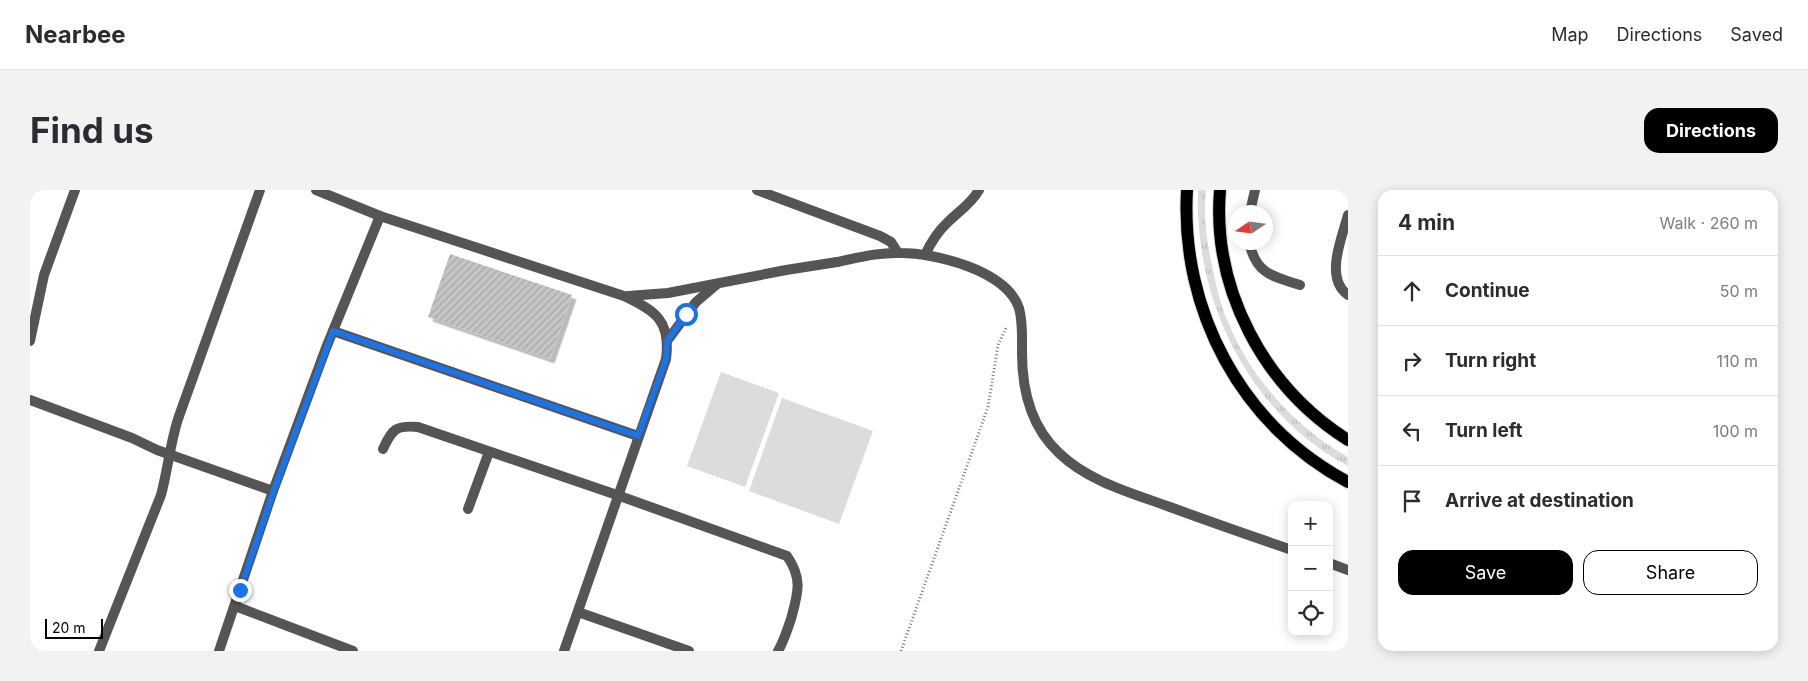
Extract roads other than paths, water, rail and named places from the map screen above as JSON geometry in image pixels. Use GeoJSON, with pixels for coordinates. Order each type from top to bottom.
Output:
{"type":"FeatureCollection","features":[{"type":"Feature","properties":{"kind":"main road"},"geometry":{"type":"LineString","coordinates":[[1187,190],[1187,222],[1198,292],[1210,330],[1227,366],[1271,424],[1308,458],[1348,482]]}},
{"type":"Feature","properties":{"kind":"main road"},"geometry":{"type":"LineString","coordinates":[[1220,190],[1220,235],[1223,260],[1237,305],[1254,342],[1281,381],[1298,401],[1322,422],[1348,440]]}},
{"type":"Feature","properties":{"kind":"street"},"geometry":{"type":"LineString","coordinates":[[30,341],[44,275],[75,190]]}},
{"type":"Feature","properties":{"kind":"street"},"geometry":{"type":"LineString","coordinates":[[100,651],[161,495],[167,472],[171,442],[178,419],[260,190]]}},
{"type":"Feature","properties":{"kind":"street"},"geometry":{"type":"LineString","coordinates":[[316,190],[380,216],[624,296],[647,309],[658,318],[665,328],[667,341],[666,359],[564,651]]}},
{"type":"Feature","properties":{"kind":"street"},"geometry":{"type":"LineString","coordinates":[[757,190],[880,236],[891,242],[898,252]]}},
{"type":"Feature","properties":{"kind":"street"},"geometry":{"type":"LineString","coordinates":[[925,255],[934,237],[948,221],[965,208],[979,190]]}},
{"type":"Feature","properties":{"kind":"street"},"geometry":{"type":"LineString","coordinates":[[1252,205],[1255,190]]}},
{"type":"Feature","properties":{"kind":"street"},"geometry":{"type":"LineString","coordinates":[[1348,215],[1338,255],[1336,279],[1340,288],[1348,295]]}},
{"type":"Feature","properties":{"kind":"street"},"geometry":{"type":"LineString","coordinates":[[220,651],[274,490],[333,331],[380,216]]}},
{"type":"Feature","properties":{"kind":"street"},"geometry":{"type":"LineString","coordinates":[[1251,250],[1254,259],[1261,270],[1269,275],[1300,285]]}},
{"type":"Feature","properties":{"kind":"street"},"geometry":{"type":"LineString","coordinates":[[624,296],[668,293],[786,270],[898,252],[925,255],[968,266],[1006,288],[1014,298],[1022,328],[1022,367],[1028,404],[1042,431],[1057,452],[1067,461],[1090,476],[1109,485],[1288,549]]}},
{"type":"Feature","properties":{"kind":"street"},"geometry":{"type":"LineString","coordinates":[[667,341],[696,302],[718,283]]}},
{"type":"Feature","properties":{"kind":"street"},"geometry":{"type":"LineString","coordinates":[[333,331],[638,436]]}},
{"type":"Feature","properties":{"kind":"street"},"geometry":{"type":"LineString","coordinates":[[30,400],[170,454],[274,490]]}},
{"type":"Feature","properties":{"kind":"street"},"geometry":{"type":"LineString","coordinates":[[383,449],[390,434],[398,428],[406,426],[418,427],[787,556],[797,575],[798,594],[784,640],[778,651]]}},
{"type":"Feature","properties":{"kind":"street"},"geometry":{"type":"LineString","coordinates":[[468,509],[488,452]]}},
{"type":"Feature","properties":{"kind":"street"},"geometry":{"type":"LineString","coordinates":[[1333,564],[1348,570]]}},
{"type":"Feature","properties":{"kind":"street"},"geometry":{"type":"LineString","coordinates":[[235,606],[353,651]]}},
{"type":"Feature","properties":{"kind":"street"},"geometry":{"type":"LineString","coordinates":[[578,612],[689,651]]}}]}
